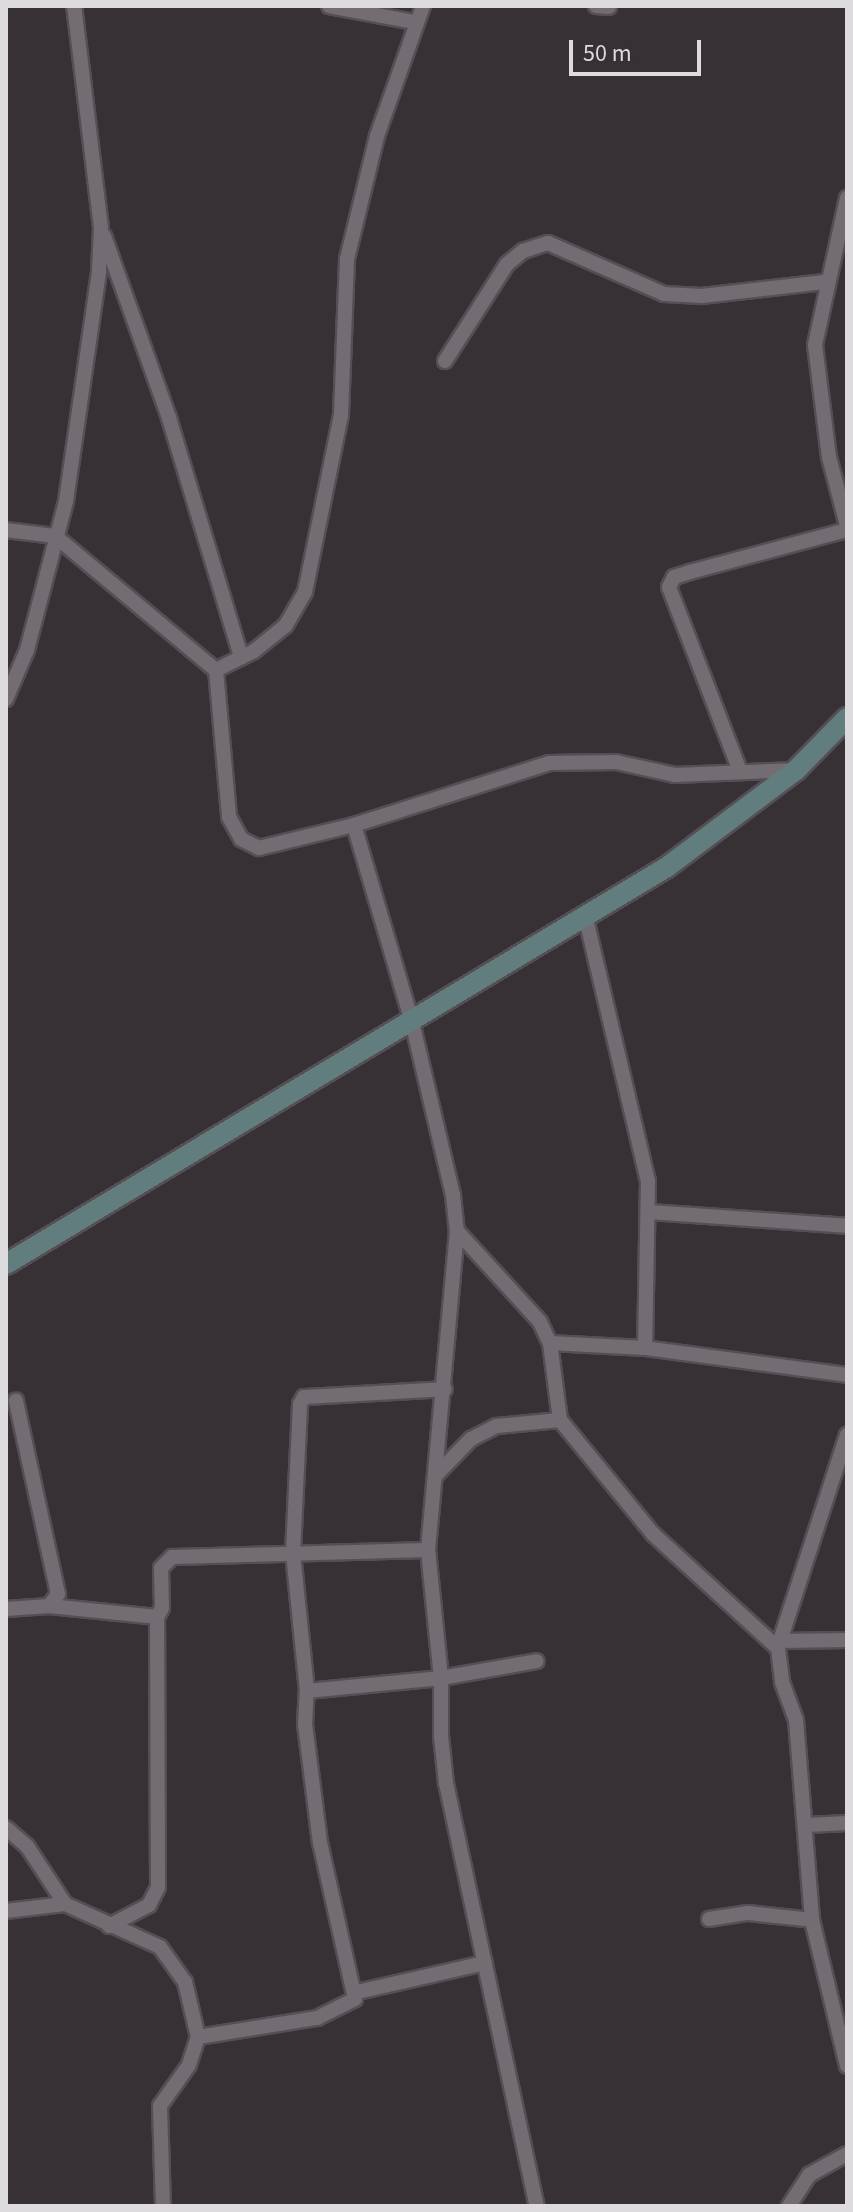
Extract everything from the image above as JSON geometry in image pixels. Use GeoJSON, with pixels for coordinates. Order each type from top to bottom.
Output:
{"type":"FeatureCollection","features":[{"type":"Feature","properties":{"kind":"street"},"geometry":{"type":"LineString","coordinates":[[74,6],[101,228],[169,418],[241,657]]}},
{"type":"Feature","properties":{"kind":"street"},"geometry":{"type":"LineString","coordinates":[[329,6],[414,22]]}},
{"type":"Feature","properties":{"kind":"street"},"geometry":{"type":"LineString","coordinates":[[216,670],[241,657],[285,626],[305,592],[341,415],[347,259],[377,136],[414,22],[423,6]]}},
{"type":"Feature","properties":{"kind":"street"},"geometry":{"type":"LineString","coordinates":[[596,6],[609,7]]}},
{"type":"Feature","properties":{"kind":"street"},"geometry":{"type":"LineString","coordinates":[[740,771],[669,587],[674,577],[847,527],[829,457],[815,345],[824,282],[847,198]]}},
{"type":"Feature","properties":{"kind":"street"},"geometry":{"type":"LineString","coordinates":[[6,699],[27,650],[79,421],[101,228]]}},
{"type":"Feature","properties":{"kind":"street"},"geometry":{"type":"LineString","coordinates":[[445,361],[507,264],[523,251],[548,243],[664,294],[702,296],[824,282]]}},
{"type":"Feature","properties":{"kind":"street"},"geometry":{"type":"LineString","coordinates":[[6,530],[55,536],[216,670],[229,817],[241,839],[259,848],[354,825],[549,763],[616,762],[675,775],[796,770]]}},
{"type":"Feature","properties":{"kind":"street"},"geometry":{"type":"LineString","coordinates":[[6,1264],[586,919],[704,842],[796,770],[847,718]]}},
{"type":"Feature","properties":{"kind":"street"},"geometry":{"type":"LineString","coordinates":[[354,825],[412,1022],[457,1231],[428,1550],[441,1678],[446,1783],[537,2206]]}},
{"type":"Feature","properties":{"kind":"street"},"geometry":{"type":"LineString","coordinates":[[586,919],[645,1167],[649,1212],[645,1348]]}},
{"type":"Feature","properties":{"kind":"street"},"geometry":{"type":"LineString","coordinates":[[649,1212],[847,1226]]}},
{"type":"Feature","properties":{"kind":"street"},"geometry":{"type":"LineString","coordinates":[[457,1231],[524,1302],[550,1343],[560,1420],[653,1534],[779,1644],[847,1640]]}},
{"type":"Feature","properties":{"kind":"street"},"geometry":{"type":"LineString","coordinates":[[550,1343],[645,1348],[847,1375]]}},
{"type":"Feature","properties":{"kind":"street"},"geometry":{"type":"LineString","coordinates":[[198,2037],[317,2018],[352,2003],[357,1992],[317,1826],[305,1724],[307,1691],[293,1553],[304,1397],[445,1389]]}},
{"type":"Feature","properties":{"kind":"street"},"geometry":{"type":"LineString","coordinates":[[16,1401],[57,1585],[58,1594],[49,1606]]}},
{"type":"Feature","properties":{"kind":"street"},"geometry":{"type":"LineString","coordinates":[[435,1476],[462,1447],[497,1426],[560,1420]]}},
{"type":"Feature","properties":{"kind":"street"},"geometry":{"type":"LineString","coordinates":[[847,1435],[779,1644],[782,1682],[796,1720],[807,1825],[812,1920],[847,2066]]}},
{"type":"Feature","properties":{"kind":"street"},"geometry":{"type":"LineString","coordinates":[[109,1926],[149,1905],[158,1887],[157,1617],[162,1608],[164,1560],[428,1550]]}},
{"type":"Feature","properties":{"kind":"street"},"geometry":{"type":"LineString","coordinates":[[6,1609],[49,1606],[157,1617]]}},
{"type":"Feature","properties":{"kind":"street"},"geometry":{"type":"LineString","coordinates":[[307,1691],[441,1678],[537,1661]]}},
{"type":"Feature","properties":{"kind":"street"},"geometry":{"type":"LineString","coordinates":[[807,1825],[847,1823]]}},
{"type":"Feature","properties":{"kind":"street"},"geometry":{"type":"LineString","coordinates":[[6,1828],[27,1846],[65,1904],[160,1947],[175,1963],[198,2037],[189,2065],[160,2106],[163,2206]]}},
{"type":"Feature","properties":{"kind":"street"},"geometry":{"type":"LineString","coordinates":[[6,1911],[65,1904]]}},
{"type":"Feature","properties":{"kind":"street"},"geometry":{"type":"LineString","coordinates":[[709,1919],[748,1913],[812,1920]]}},
{"type":"Feature","properties":{"kind":"street"},"geometry":{"type":"LineString","coordinates":[[357,1992],[485,1963]]}},
{"type":"Feature","properties":{"kind":"street"},"geometry":{"type":"LineString","coordinates":[[789,2206],[809,2175],[847,2154]]}}]}
